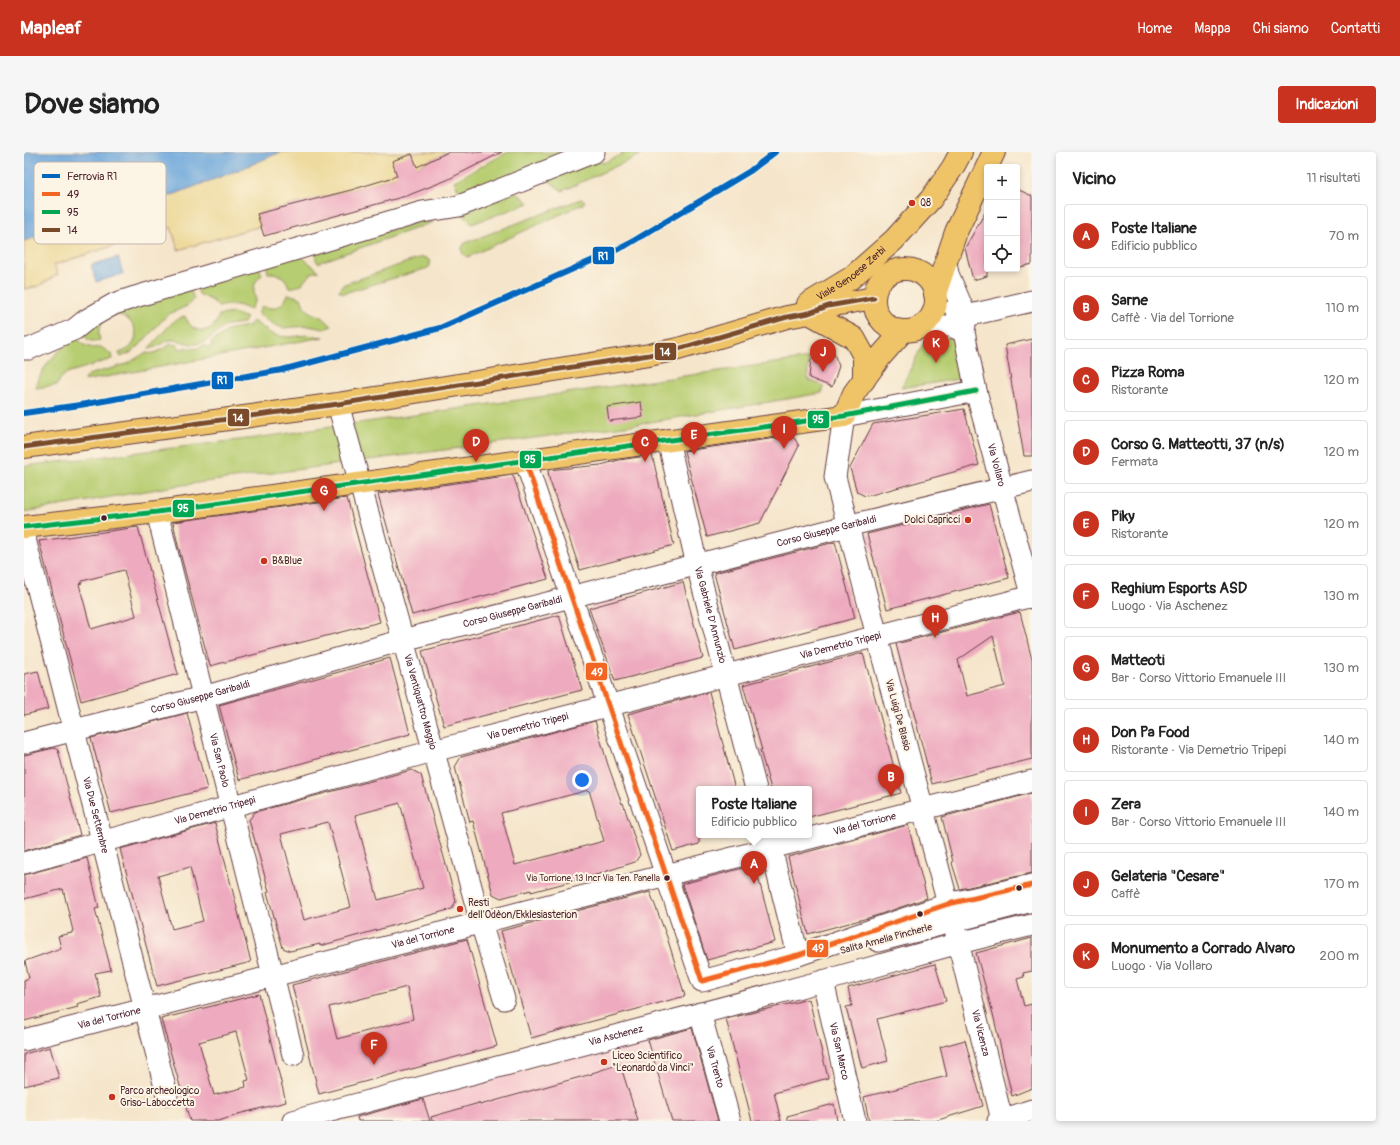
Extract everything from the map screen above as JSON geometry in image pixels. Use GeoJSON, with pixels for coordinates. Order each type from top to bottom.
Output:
{"type":"FeatureCollection","features":[{"type":"Feature","properties":{"kind":"main road","name":"Viale Genoese Zerbi"},"geometry":{"type":"LineString","coordinates":[[787,317],[851,278],[894,240],[931,199],[953,167],[961,152]]}},
{"type":"Feature","properties":{"kind":"main road"},"geometry":{"type":"LineString","coordinates":[[24,527],[157,512],[844,416],[854,393],[881,356],[912,328],[928,320],[933,312],[935,294],[956,232],[994,152]]}},
{"type":"Feature","properties":{"kind":"main road","name":"Viale Genoese Zerbi"},"geometry":{"type":"LineString","coordinates":[[894,240],[902,269]]}},
{"type":"Feature","properties":{"kind":"main road"},"geometry":{"type":"LineString","coordinates":[[912,328],[893,329],[885,324],[877,312],[874,298],[875,289],[886,275],[893,271],[902,269],[920,273],[927,278],[935,294]]}},
{"type":"Feature","properties":{"kind":"main road"},"geometry":{"type":"LineString","coordinates":[[24,447],[338,404],[664,352],[787,317],[809,313],[828,306],[874,298]]}},
{"type":"Feature","properties":{"kind":"main road"},"geometry":{"type":"LineString","coordinates":[[809,313],[854,338],[864,356],[864,380]]}},
{"type":"Feature","properties":{"kind":"street"},"geometry":{"type":"LineString","coordinates":[[24,349],[28,349],[75,329],[86,320],[114,304],[422,212],[459,206],[594,152]]}},
{"type":"Feature","properties":{"kind":"street"},"geometry":{"type":"LineString","coordinates":[[946,262],[948,274],[965,324]]}},
{"type":"Feature","properties":{"kind":"street"},"geometry":{"type":"LineString","coordinates":[[935,294],[965,324]]}},
{"type":"Feature","properties":{"kind":"street"},"geometry":{"type":"LineString","coordinates":[[912,328],[965,324],[1032,301]]}},
{"type":"Feature","properties":{"kind":"street","name":"Via Vollaro"},"geometry":{"type":"LineString","coordinates":[[965,324],[976,391],[1032,596]]}},
{"type":"Feature","properties":{"kind":"street"},"geometry":{"type":"LineString","coordinates":[[844,416],[976,391]]}},
{"type":"Feature","properties":{"kind":"street","name":"Via Ventiquattro Maggio"},"geometry":{"type":"LineString","coordinates":[[338,404],[433,751],[504,999]]}},
{"type":"Feature","properties":{"kind":"street","name":"Via Luigi De Blasio"},"geometry":{"type":"LineString","coordinates":[[844,416],[835,477],[950,913]]}},
{"type":"Feature","properties":{"kind":"street","name":"Via Gabriele D'Annunzio"},"geometry":{"type":"LineString","coordinates":[[668,440],[698,565],[755,786]]}},
{"type":"Feature","properties":{"kind":"street"},"geometry":{"type":"LineString","coordinates":[[525,460],[573,597],[702,980],[798,955],[769,842]]}},
{"type":"Feature","properties":{"kind":"street","name":"Corso Giuseppe Garibaldi"},"geometry":{"type":"LineString","coordinates":[[24,743],[203,697],[403,640],[847,526],[1032,481]]}},
{"type":"Feature","properties":{"kind":"street","name":"Via San Paolo"},"geometry":{"type":"LineString","coordinates":[[157,512],[293,1055]]}},
{"type":"Feature","properties":{"kind":"street","name":"Via Due Settembre"},"geometry":{"type":"LineString","coordinates":[[24,535],[167,1095]]}},
{"type":"Feature","properties":{"kind":"street","name":"Via Demetrio Tripepi"},"geometry":{"type":"LineString","coordinates":[[24,863],[433,751],[1032,596]]}},
{"type":"Feature","properties":{"kind":"street","name":"Via del Torrione"},"geometry":{"type":"LineString","coordinates":[[812,833],[923,809],[1032,781]]}},
{"type":"Feature","properties":{"kind":"street","name":"Via del Torrione"},"geometry":{"type":"LineString","coordinates":[[24,1040],[667,875],[769,842],[788,838]]}},
{"type":"Feature","properties":{"kind":"street"},"geometry":{"type":"LineString","coordinates":[[950,913],[1032,885]]}},
{"type":"Feature","properties":{"kind":"street"},"geometry":{"type":"LineString","coordinates":[[950,913],[1032,901]]}},
{"type":"Feature","properties":{"kind":"street","name":"Via Vicenza"},"geometry":{"type":"LineString","coordinates":[[950,913],[1005,1121]]}},
{"type":"Feature","properties":{"kind":"street","name":"Salita Amelia Pincherle"},"geometry":{"type":"LineString","coordinates":[[798,955],[807,960],[950,913]]}},
{"type":"Feature","properties":{"kind":"street","name":"Via Aschenez"},"geometry":{"type":"LineString","coordinates":[[304,1120],[823,981],[959,943],[1032,925]]}},
{"type":"Feature","properties":{"kind":"street","name":"Via San Marco"},"geometry":{"type":"LineString","coordinates":[[823,981],[855,1121]]}},
{"type":"Feature","properties":{"kind":"street","name":"Via Trento"},"geometry":{"type":"LineString","coordinates":[[700,1013],[730,1121]]}},
{"type":"Feature","properties":{"kind":"street"},"geometry":{"type":"LineString","coordinates":[[1005,1121],[1032,1110]]}},
{"type":"Feature","properties":{"kind":"street"},"geometry":{"type":"LineString","coordinates":[[1005,1121],[1032,1116]]}},
{"type":"Feature","properties":{"kind":"shaded area","name":"Liceo Scientifico \"Leonardo da Vinci\""},"geometry":{"type":"Polygon","coordinates":[[[647,1037],[672,1121],[429,1121],[423,1098],[647,1037]]]}},
{"type":"Feature","properties":{"kind":"green space"},"geometry":{"type":"Polygon","coordinates":[[[508,152],[571,152],[462,197],[454,181],[508,152]]]}},
{"type":"Feature","properties":{"kind":"green space"},"geometry":{"type":"Polygon","coordinates":[[[622,152],[647,152],[562,191],[547,179],[599,158],[603,163],[622,154],[622,152]]]}},
{"type":"Feature","properties":{"kind":"green space"},"geometry":{"type":"Polygon","coordinates":[[[516,192],[529,203],[472,224],[461,213],[516,192]]]}},
{"type":"Feature","properties":{"kind":"green space"},"geometry":{"type":"Polygon","coordinates":[[[581,199],[585,201],[583,204],[470,256],[467,257],[462,253],[462,247],[465,243],[581,199]]]}},
{"type":"Feature","properties":{"kind":"green space"},"geometry":{"type":"Polygon","coordinates":[[[422,221],[433,222],[318,263],[316,260],[317,252],[422,221]]]}},
{"type":"Feature","properties":{"kind":"green space"},"geometry":{"type":"Polygon","coordinates":[[[298,254],[319,271],[309,276],[302,285],[289,288],[282,276],[268,273],[266,263],[298,254]]]}},
{"type":"Feature","properties":{"kind":"green space"},"geometry":{"type":"Polygon","coordinates":[[[422,257],[430,261],[430,266],[428,268],[344,293],[339,291],[342,285],[422,257]]]}},
{"type":"Feature","properties":{"kind":"green space"},"geometry":{"type":"Polygon","coordinates":[[[258,265],[262,275],[255,283],[254,293],[256,300],[250,310],[234,305],[218,307],[213,301],[199,294],[196,285],[258,265]]]}},
{"type":"Feature","properties":{"kind":"green space"},"geometry":{"type":"Polygon","coordinates":[[[189,287],[194,299],[187,306],[167,315],[138,347],[121,357],[119,353],[130,348],[135,340],[135,332],[132,324],[127,318],[119,315],[111,316],[103,322],[99,331],[100,340],[89,340],[85,337],[82,331],[118,307],[189,287]]]}},
{"type":"Feature","properties":{"kind":"green space"},"geometry":{"type":"Polygon","coordinates":[[[288,294],[301,298],[304,306],[311,313],[322,317],[332,326],[324,329],[308,326],[283,328],[275,325],[258,314],[262,306],[274,308],[284,302],[288,294]]]}},
{"type":"Feature","properties":{"kind":"green space"},"geometry":{"type":"Polygon","coordinates":[[[233,313],[247,318],[244,323],[228,325],[201,343],[193,344],[171,340],[154,348],[148,349],[171,324],[185,316],[188,323],[193,327],[198,330],[203,330],[213,326],[219,315],[233,313]]]}},
{"type":"Feature","properties":{"kind":"green space"},"geometry":{"type":"Polygon","coordinates":[[[253,321],[272,334],[278,336],[290,337],[307,335],[323,337],[84,381],[88,375],[127,364],[145,353],[162,350],[171,344],[178,345],[178,348],[184,349],[185,347],[195,349],[205,345],[207,348],[212,346],[211,342],[230,329],[249,326],[253,321]]]}},
{"type":"Feature","properties":{"kind":"green space"},"geometry":{"type":"Polygon","coordinates":[[[76,337],[84,345],[93,348],[101,347],[111,354],[112,359],[67,373],[61,378],[57,385],[36,388],[47,365],[57,353],[76,337]]]}},
{"type":"Feature","properties":{"kind":"green space"},"geometry":{"type":"Polygon","coordinates":[[[954,337],[959,379],[901,388],[925,340],[954,337]]]}},
{"type":"Feature","properties":{"kind":"green space"},"geometry":{"type":"Polygon","coordinates":[[[809,358],[807,379],[823,386],[822,393],[639,424],[175,486],[24,512],[24,466],[255,438],[809,358]]]}},
{"type":"Feature","properties":{"kind":"sand"},"geometry":{"type":"Polygon","coordinates":[[[280,152],[448,152],[397,176],[351,190],[257,214],[261,226],[178,250],[171,227],[166,229],[166,197],[241,169],[280,152]]]}},
{"type":"Feature","properties":{"kind":"sand"},"geometry":{"type":"Polygon","coordinates":[[[34,238],[34,244],[119,244],[54,265],[58,274],[39,286],[24,289],[24,241],[34,238]]]}},
{"type":"Feature","properties":{"kind":"water"},"geometry":{"type":"Polygon","coordinates":[[[24,152],[281,152],[166,197],[166,162],[34,162],[34,238],[24,241],[24,152]]]}},
{"type":"Feature","properties":{"kind":"water"},"geometry":{"type":"Polygon","coordinates":[[[118,257],[123,274],[96,282],[91,265],[118,257]]]}},
{"type":"Feature","properties":{"kind":"building"},"geometry":{"type":"Polygon","coordinates":[[[448,152],[502,152],[447,180],[409,195],[264,236],[257,214],[351,190],[397,176],[392,161],[412,154],[417,167],[448,152]]]}},
{"type":"Feature","properties":{"kind":"building"},"geometry":{"type":"Polygon","coordinates":[[[1020,190],[1032,196],[1032,264],[1020,267],[1020,190]]]}},
{"type":"Feature","properties":{"kind":"building"},"geometry":{"type":"Polygon","coordinates":[[[984,214],[984,272],[987,272],[987,276],[973,280],[965,248],[984,214]]]}},
{"type":"Feature","properties":{"kind":"building"},"geometry":{"type":"Polygon","coordinates":[[[1032,339],[1032,456],[1024,456],[1005,345],[1032,339]]]}},
{"type":"Feature","properties":{"kind":"building"},"geometry":{"type":"Polygon","coordinates":[[[832,349],[839,366],[832,387],[809,378],[811,359],[832,349]]]}},
{"type":"Feature","properties":{"kind":"building"},"geometry":{"type":"Polygon","coordinates":[[[641,402],[643,417],[609,421],[607,407],[641,402]]]}},
{"type":"Feature","properties":{"kind":"building"},"geometry":{"type":"Polygon","coordinates":[[[964,409],[979,465],[867,496],[857,492],[850,468],[873,424],[964,409]]]}},
{"type":"Feature","properties":{"kind":"building"},"geometry":{"type":"Polygon","coordinates":[[[791,436],[795,439],[799,446],[760,523],[707,537],[684,451],[791,436]]]}},
{"type":"Feature","properties":{"kind":"building"},"geometry":{"type":"Polygon","coordinates":[[[652,455],[674,545],[580,570],[549,478],[548,470],[601,465],[619,460],[652,455]]]}},
{"type":"Feature","properties":{"kind":"building"},"geometry":{"type":"Polygon","coordinates":[[[513,475],[548,579],[412,615],[378,494],[513,475]]]}},
{"type":"Feature","properties":{"kind":"building"},"geometry":{"type":"Polygon","coordinates":[[[347,498],[380,622],[210,666],[173,522],[347,498]]]}},
{"type":"Feature","properties":{"kind":"building"},"geometry":{"type":"Polygon","coordinates":[[[989,504],[1009,578],[887,609],[867,534],[989,504]]]}},
{"type":"Feature","properties":{"kind":"building"},"geometry":{"type":"Polygon","coordinates":[[[138,527],[178,674],[81,701],[39,541],[138,527]],[[124,570],[82,581],[82,583],[79,584],[91,629],[136,616],[124,570]]]}},
{"type":"Feature","properties":{"kind":"building"},"geometry":{"type":"Polygon","coordinates":[[[835,542],[855,618],[735,650],[714,573],[835,542]]]}},
{"type":"Feature","properties":{"kind":"building"},"geometry":{"type":"Polygon","coordinates":[[[683,582],[703,658],[615,681],[589,608],[683,582]]]}},
{"type":"Feature","properties":{"kind":"building"},"geometry":{"type":"Polygon","coordinates":[[[1020,612],[1032,660],[1032,759],[932,784],[896,644],[1020,612]],[[993,636],[958,660],[967,696],[1005,686],[993,636]]]}},
{"type":"Feature","properties":{"kind":"building"},"geometry":{"type":"Polygon","coordinates":[[[559,615],[582,690],[444,726],[422,651],[559,615]]]}},
{"type":"Feature","properties":{"kind":"building"},"geometry":{"type":"Polygon","coordinates":[[[863,653],[901,793],[812,816],[812,786],[770,786],[760,750],[762,750],[743,685],[863,653]]]}},
{"type":"Feature","properties":{"kind":"building"},"geometry":{"type":"Polygon","coordinates":[[[390,658],[410,734],[239,780],[219,705],[390,658]]]}},
{"type":"Feature","properties":{"kind":"building"},"geometry":{"type":"Polygon","coordinates":[[[38,671],[48,709],[24,715],[24,674],[38,671]]]}},
{"type":"Feature","properties":{"kind":"building"},"geometry":{"type":"Polygon","coordinates":[[[709,692],[734,786],[696,786],[696,838],[699,838],[699,844],[673,851],[628,714],[709,692]]]}},
{"type":"Feature","properties":{"kind":"building"},"geometry":{"type":"Polygon","coordinates":[[[187,713],[207,789],[111,813],[91,738],[187,713]]]}},
{"type":"Feature","properties":{"kind":"building"},"geometry":{"type":"Polygon","coordinates":[[[595,721],[608,765],[622,804],[623,803],[640,855],[635,862],[607,872],[531,892],[531,890],[501,898],[493,894],[473,821],[470,822],[455,767],[461,757],[595,721]],[[589,790],[501,813],[515,865],[604,841],[589,790]]]}},
{"type":"Feature","properties":{"kind":"building"},"geometry":{"type":"Polygon","coordinates":[[[54,748],[58,750],[80,835],[24,851],[24,755],[54,748]]]}},
{"type":"Feature","properties":{"kind":"building"},"geometry":{"type":"Polygon","coordinates":[[[412,770],[421,775],[456,901],[452,909],[320,946],[320,944],[290,951],[283,948],[249,820],[255,812],[412,770]],[[400,803],[355,815],[378,900],[423,888],[400,803]],[[328,822],[281,834],[304,920],[351,907],[328,822]]]}},
{"type":"Feature","properties":{"kind":"building"},"geometry":{"type":"Polygon","coordinates":[[[1032,793],[1032,873],[960,889],[952,863],[942,817],[1032,793]]]}},
{"type":"Feature","properties":{"kind":"building"},"geometry":{"type":"Polygon","coordinates":[[[215,823],[251,962],[157,986],[120,849],[215,823]],[[190,867],[158,876],[172,929],[203,921],[190,867]]]}},
{"type":"Feature","properties":{"kind":"building"},"geometry":{"type":"Polygon","coordinates":[[[908,825],[927,898],[875,916],[808,934],[788,857],[908,825]]]}},
{"type":"Feature","properties":{"kind":"building"},"geometry":{"type":"Polygon","coordinates":[[[87,858],[99,908],[95,909],[111,970],[95,973],[101,997],[77,1004],[78,1007],[24,1021],[24,980],[29,978],[25,961],[61,948],[58,936],[72,933],[73,931],[63,889],[24,899],[24,875],[87,858]]]}},
{"type":"Feature","properties":{"kind":"building"},"geometry":{"type":"Polygon","coordinates":[[[755,865],[775,942],[707,960],[682,884],[755,865]]]}},
{"type":"Feature","properties":{"kind":"building"},"geometry":{"type":"Polygon","coordinates":[[[650,892],[667,937],[685,996],[531,1038],[501,931],[650,892]]]}},
{"type":"Feature","properties":{"kind":"building"},"geometry":{"type":"Polygon","coordinates":[[[1032,938],[1032,971],[1023,973],[1024,977],[1017,979],[1024,1006],[1032,1004],[1032,1088],[1012,1096],[993,1014],[976,953],[1032,938]]]}},
{"type":"Feature","properties":{"kind":"building"},"geometry":{"type":"Polygon","coordinates":[[[467,939],[497,1046],[319,1094],[292,985],[467,939]],[[407,987],[329,1007],[337,1039],[413,1019],[407,987]]]}},
{"type":"Feature","properties":{"kind":"building"},"geometry":{"type":"Polygon","coordinates":[[[935,964],[946,1001],[877,1019],[888,1061],[862,1068],[846,1007],[852,1006],[848,988],[935,964]]]}},
{"type":"Feature","properties":{"kind":"building"},"geometry":{"type":"Polygon","coordinates":[[[259,994],[286,1102],[238,1114],[218,1121],[190,1121],[161,1019],[259,994]],[[236,1032],[199,1042],[214,1095],[246,1087],[245,1081],[249,1080],[236,1032]]]}},
{"type":"Feature","properties":{"kind":"building"},"geometry":{"type":"Polygon","coordinates":[[[809,999],[828,1078],[774,1093],[781,1121],[752,1121],[726,1019],[809,999]]]}},
{"type":"Feature","properties":{"kind":"building"},"geometry":{"type":"Polygon","coordinates":[[[692,1028],[718,1121],[672,1121],[648,1040],[692,1028]]]}},
{"type":"Feature","properties":{"kind":"building"},"geometry":{"type":"Polygon","coordinates":[[[965,1040],[983,1106],[935,1121],[869,1121],[864,1097],[947,1076],[940,1047],[965,1040]]]}},
{"type":"Feature","properties":{"kind":"building"},"geometry":{"type":"Polygon","coordinates":[[[50,1047],[59,1078],[24,1086],[24,1054],[50,1047]]]}},
{"type":"Feature","properties":{"kind":"building"},"geometry":{"type":"Polygon","coordinates":[[[620,1064],[638,1121],[432,1121],[431,1117],[592,1074],[620,1064]]]}},
{"type":"Feature","properties":{"kind":"building"},"geometry":{"type":"Polygon","coordinates":[[[423,1099],[430,1121],[358,1121],[357,1117],[423,1099]]]}},
{"type":"Feature","properties":{"kind":"building"},"geometry":{"type":"Polygon","coordinates":[[[834,1104],[837,1121],[788,1121],[787,1116],[834,1104]]]}},
{"type":"Feature","properties":{"kind":"rail line","name":"R1"},"geometry":{"type":"LineString","coordinates":[[24,413],[80,405],[282,370],[440,328],[625,246],[750,171],[775,152]]}},
{"type":"Feature","properties":{"kind":"transit line","name":"14"},"geometry":{"type":"LineString","coordinates":[[24,447],[338,404],[649,355],[678,349],[787,317],[809,313],[828,306],[874,298]]}},
{"type":"Feature","properties":{"kind":"transit line","name":"95"},"geometry":{"type":"LineString","coordinates":[[24,527],[157,512],[844,416],[976,391]]}},
{"type":"Feature","properties":{"kind":"transit line","name":"49"},"geometry":{"type":"LineString","coordinates":[[525,460],[702,981],[798,955],[948,904],[1032,885]]}},
{"type":"Feature","properties":{"kind":"place","name":"Q8"},"geometry":{"type":"Point","coordinates":[912,203]}},
{"type":"Feature","properties":{"kind":"place","name":"Monumento a Corrado Alvaro"},"geometry":{"type":"Point","coordinates":[936,363]}},
{"type":"Feature","properties":{"kind":"place","name":"Gelateria \"Cesare\""},"geometry":{"type":"Point","coordinates":[823,372]}},
{"type":"Feature","properties":{"kind":"place","name":"Zera"},"geometry":{"type":"Point","coordinates":[784,449]}},
{"type":"Feature","properties":{"kind":"place","name":"Piky"},"geometry":{"type":"Point","coordinates":[694,455]}},
{"type":"Feature","properties":{"kind":"place","name":"Corso G. Matteotti, 37 (n/s)"},"geometry":{"type":"Point","coordinates":[476,462]}},
{"type":"Feature","properties":{"kind":"place","name":"Pizza Roma"},"geometry":{"type":"Point","coordinates":[645,462]}},
{"type":"Feature","properties":{"kind":"place","name":"Matteoti"},"geometry":{"type":"Point","coordinates":[324,511]}},
{"type":"Feature","properties":{"kind":"place","name":"Dolci Capricci"},"geometry":{"type":"Point","coordinates":[968,520]}},
{"type":"Feature","properties":{"kind":"place","name":"B&Blue"},"geometry":{"type":"Point","coordinates":[264,561]}},
{"type":"Feature","properties":{"kind":"place","name":"Don Pa Food"},"geometry":{"type":"Point","coordinates":[935,638]}},
{"type":"Feature","properties":{"kind":"place","name":"Sarne"},"geometry":{"type":"Point","coordinates":[891,797]}},
{"type":"Feature","properties":{"kind":"place","name":"Via Torrione, 13 Incr Via Ten. Panella"},"geometry":{"type":"Point","coordinates":[667,878]}},
{"type":"Feature","properties":{"kind":"place","name":"Poste Italiane"},"geometry":{"type":"Point","coordinates":[754,884]}},
{"type":"Feature","properties":{"kind":"place","name":"Resti dell'Odèon/Ekklesiasterion"},"geometry":{"type":"Point","coordinates":[460,909]}},
{"type":"Feature","properties":{"kind":"place","name":"Liceo Scientifico \"Leonardo da Vinci\""},"geometry":{"type":"Point","coordinates":[604,1062]}},
{"type":"Feature","properties":{"kind":"place","name":"Reghium Esports ASD"},"geometry":{"type":"Point","coordinates":[374,1065]}},
{"type":"Feature","properties":{"kind":"place","name":"Parco archeologico Griso-Laboccetta"},"geometry":{"type":"Point","coordinates":[112,1097]}}]}
